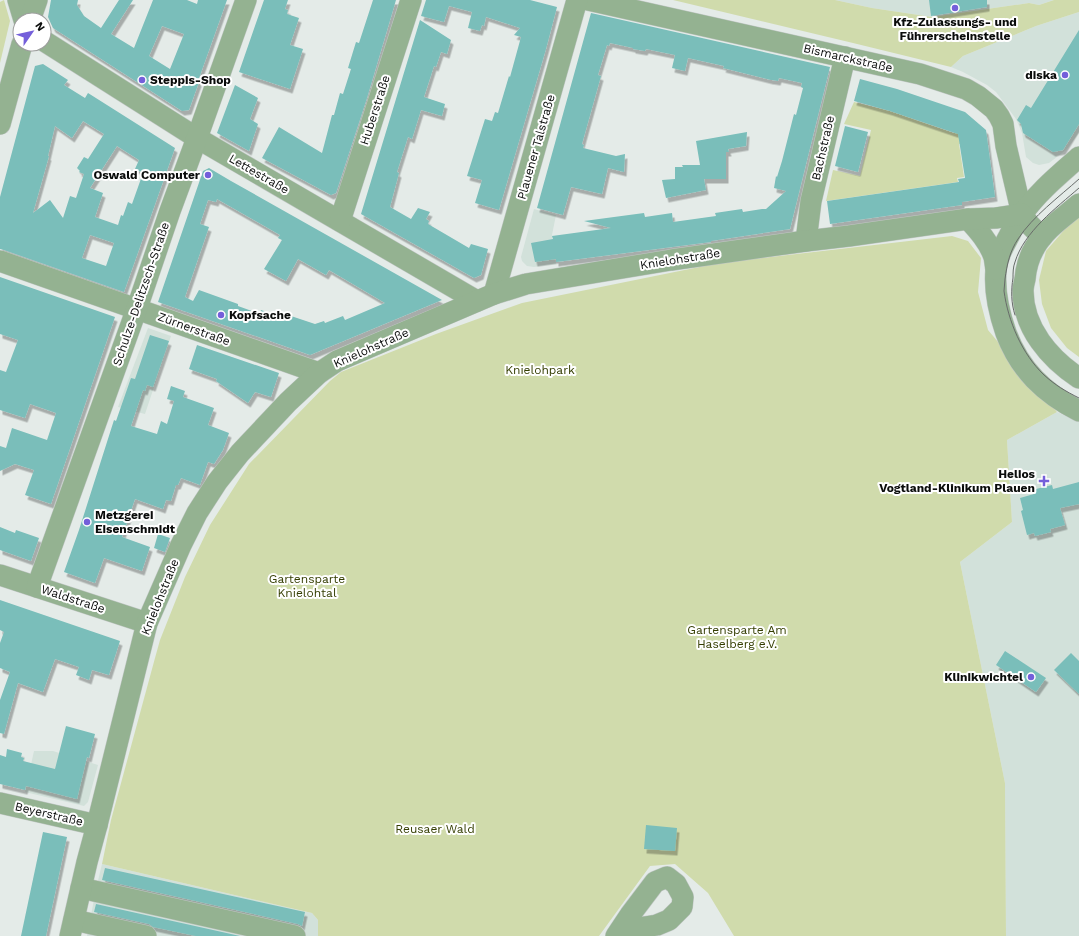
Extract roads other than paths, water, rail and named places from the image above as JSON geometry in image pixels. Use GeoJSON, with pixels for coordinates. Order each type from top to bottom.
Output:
{"type":"FeatureCollection","features":[{"type":"Feature","properties":{"kind":"street"},"geometry":{"type":"LineString","coordinates":[[18,0],[22,12]]}},
{"type":"Feature","properties":{"kind":"street"},"geometry":{"type":"LineString","coordinates":[[33,12],[37,0]]}},
{"type":"Feature","properties":{"kind":"street","name":"Schulze-Delitzsch-Straße"},"geometry":{"type":"LineString","coordinates":[[37,587],[246,0]]}},
{"type":"Feature","properties":{"kind":"street","name":"Huberstraße"},"geometry":{"type":"LineString","coordinates":[[340,221],[411,0]]}},
{"type":"Feature","properties":{"kind":"street","name":"Plauener Talstraße"},"geometry":{"type":"LineString","coordinates":[[485,297],[577,0]]}},
{"type":"Feature","properties":{"kind":"street","name":"Bismarckstraße"},"geometry":{"type":"LineString","coordinates":[[588,0],[845,57],[936,79],[966,89],[988,103],[999,116],[1003,124],[1006,146],[1022,214]]}},
{"type":"Feature","properties":{"kind":"street","name":"Lettestraße"},"geometry":{"type":"LineString","coordinates":[[52,46],[197,138],[340,221],[485,297]]}},
{"type":"Feature","properties":{"kind":"street"},"geometry":{"type":"LineString","coordinates":[[0,124],[20,52]]}},
{"type":"Feature","properties":{"kind":"street","name":"Bachstraße"},"geometry":{"type":"LineString","coordinates":[[806,241],[811,201],[845,57]]}},
{"type":"Feature","properties":{"kind":"street"},"geometry":{"type":"LineString","coordinates":[[996,269],[1004,245],[1022,214],[1044,188],[1079,157]]}},
{"type":"Feature","properties":{"kind":"street"},"geometry":{"type":"LineString","coordinates":[[1079,204],[1042,237],[1035,246],[1029,258],[1023,291],[1026,310],[1034,333],[1050,354],[1072,374],[1079,378]]}},
{"type":"Feature","properties":{"kind":"street"},"geometry":{"type":"LineString","coordinates":[[1022,214],[1029,224],[1042,237]]}},
{"type":"Feature","properties":{"kind":"street","name":"Knielohstraße"},"geometry":{"type":"LineString","coordinates":[[72,928],[147,623],[181,545],[217,482],[240,452],[288,402],[319,373],[337,361],[485,297],[526,284],[671,260],[968,219],[996,218],[1022,214]]}},
{"type":"Feature","properties":{"kind":"street"},"geometry":{"type":"LineString","coordinates":[[968,219],[978,230],[994,256],[997,303],[1011,346],[1023,366],[1038,383],[1071,407],[1079,411]]}},
{"type":"Feature","properties":{"kind":"street","name":"Zürnerstraße"},"geometry":{"type":"LineString","coordinates":[[0,261],[319,373]]}},
{"type":"Feature","properties":{"kind":"street","name":"Waldstraße"},"geometry":{"type":"LineString","coordinates":[[0,575],[147,623]]}},
{"type":"Feature","properties":{"kind":"street","name":"Beyerstraße"},"geometry":{"type":"LineString","coordinates":[[0,804],[97,825]]}},
{"type":"Feature","properties":{"kind":"street"},"geometry":{"type":"LineString","coordinates":[[616,936],[655,882],[667,878],[676,884],[683,897],[682,907],[669,920],[657,925],[638,928],[621,936]]}},
{"type":"Feature","properties":{"kind":"street"},"geometry":{"type":"LineString","coordinates":[[81,888],[295,936]]}},
{"type":"Feature","properties":{"kind":"street"},"geometry":{"type":"LineString","coordinates":[[72,928],[146,936]]}},
{"type":"Feature","properties":{"kind":"tram line"},"geometry":{"type":"LineString","coordinates":[[1079,179],[1031,222],[1018,239],[1008,263],[1004,291],[1009,314],[1017,336],[1036,367],[1060,388],[1079,398]]}},
{"type":"Feature","properties":{"kind":"tram line"},"geometry":{"type":"LineString","coordinates":[[1015,315],[1012,301],[1012,287],[1014,266],[1019,251],[1042,221],[1079,188]]}},
{"type":"Feature","properties":{"kind":"place","name":"Kfz-Zulassungs- und Führerscheinstelle"},"geometry":{"type":"Point","coordinates":[955,8]}},
{"type":"Feature","properties":{"kind":"place","name":"diska"},"geometry":{"type":"Point","coordinates":[1065,75]}},
{"type":"Feature","properties":{"kind":"place","name":"Steppis-Shop"},"geometry":{"type":"Point","coordinates":[142,80]}},
{"type":"Feature","properties":{"kind":"place","name":"Oswald Computer"},"geometry":{"type":"Point","coordinates":[208,175]}},
{"type":"Feature","properties":{"kind":"place","name":"Kopfsache"},"geometry":{"type":"Point","coordinates":[221,315]}},
{"type":"Feature","properties":{"kind":"place","name":"Helios Vogtland-Klinikum Plauen"},"geometry":{"type":"Point","coordinates":[1044,481]}},
{"type":"Feature","properties":{"kind":"place","name":"Metzgerei Eisenschmidt"},"geometry":{"type":"Point","coordinates":[87,522]}},
{"type":"Feature","properties":{"kind":"place","name":"Klinikwichtel"},"geometry":{"type":"Point","coordinates":[1031,677]}},
{"type":"Feature","properties":{"kind":"park label","name":"Knielohpark"},"geometry":{"type":"Point","coordinates":[540,370]}},
{"type":"Feature","properties":{"kind":"park label","name":"Gartensparte Knielohtal"},"geometry":{"type":"Point","coordinates":[307,586]}},
{"type":"Feature","properties":{"kind":"park label","name":"Gartensparte Am Haselberg e.V."},"geometry":{"type":"Point","coordinates":[737,637]}},
{"type":"Feature","properties":{"kind":"park label","name":"Reusaer Wald"},"geometry":{"type":"Point","coordinates":[435,829]}}]}
